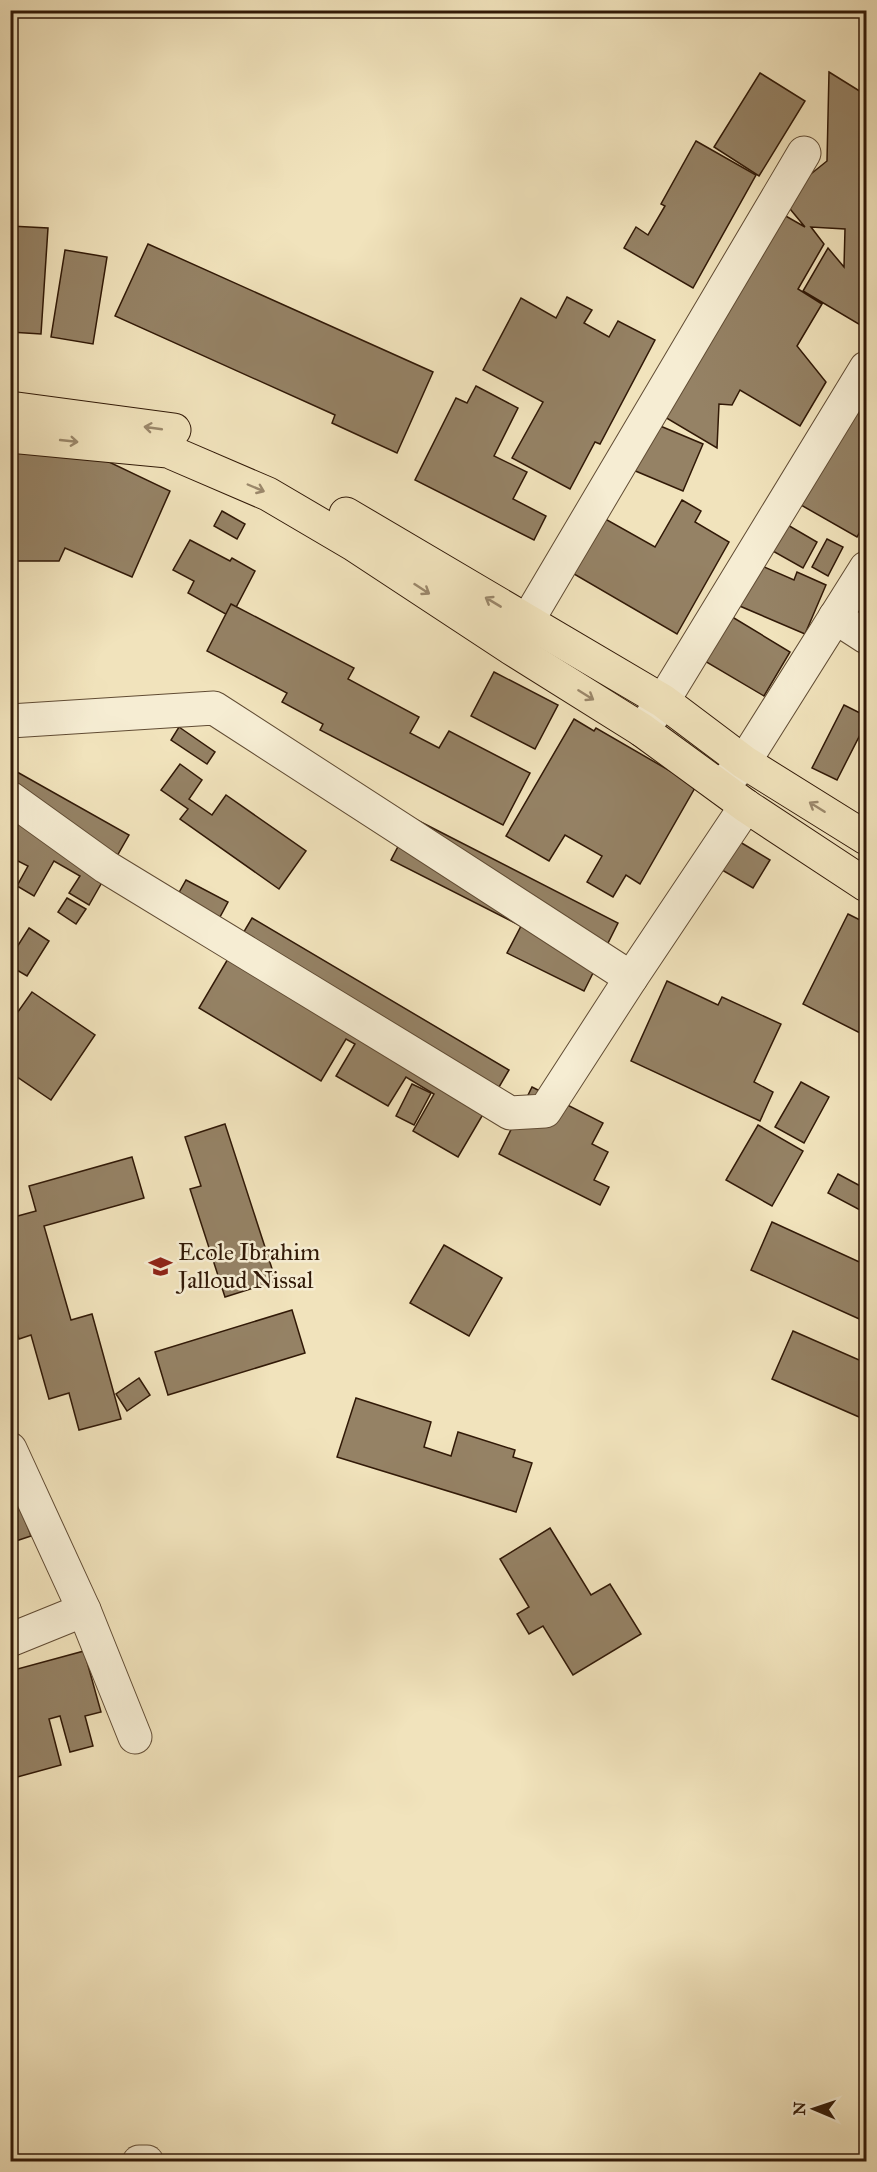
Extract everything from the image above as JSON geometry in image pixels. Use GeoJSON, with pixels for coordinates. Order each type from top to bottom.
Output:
{"type":"FeatureCollection","features":[{"type":"Feature","properties":{"kind":"main road"},"geometry":{"type":"LineString","coordinates":[[10,408],[174,430],[278,474],[519,635],[642,730],[734,797],[867,885]]}},
{"type":"Feature","properties":{"kind":"main road"},"geometry":{"type":"LineString","coordinates":[[10,436],[168,451],[268,494],[353,544],[519,635],[663,701],[744,762],[867,838]]}},
{"type":"Feature","properties":{"kind":"street"},"geometry":{"type":"LineString","coordinates":[[519,635],[804,153]]}},
{"type":"Feature","properties":{"kind":"street"},"geometry":{"type":"LineString","coordinates":[[642,730],[663,701],[867,368]]}},
{"type":"Feature","properties":{"kind":"street"},"geometry":{"type":"LineString","coordinates":[[10,798],[106,867],[510,1113],[545,1112],[631,978],[734,797],[744,762],[867,568]]}},
{"type":"Feature","properties":{"kind":"street"},"geometry":{"type":"LineString","coordinates":[[836,617],[867,637]]}},
{"type":"Feature","properties":{"kind":"street"},"geometry":{"type":"LineString","coordinates":[[10,721],[214,708],[631,978]]}},
{"type":"Feature","properties":{"kind":"street"},"geometry":{"type":"LineString","coordinates":[[10,1449],[84,1610],[135,1737]]}},
{"type":"Feature","properties":{"kind":"street"},"geometry":{"type":"LineString","coordinates":[[10,1640],[84,1610]]}},
{"type":"Feature","properties":{"kind":"street"},"geometry":{"type":"LineString","coordinates":[[140,2162],[147,2162]]}},
{"type":"Feature","properties":{"kind":"building"},"geometry":{"type":"Polygon","coordinates":[[[829,72],[866,95],[866,319],[862,326],[803,291],[828,248],[844,267],[845,229],[811,227],[824,244],[798,289],[822,304],[797,346],[826,382],[800,426],[740,390],[732,405],[719,404],[717,448],[658,413],[777,211],[805,227],[781,198],[827,161],[829,72]]]}},
{"type":"Feature","properties":{"kind":"building"},"geometry":{"type":"Polygon","coordinates":[[[760,73],[805,101],[759,176],[714,147],[760,73]]]}},
{"type":"Feature","properties":{"kind":"building"},"geometry":{"type":"Polygon","coordinates":[[[696,141],[756,175],[693,288],[624,248],[636,227],[648,235],[665,206],[661,204],[696,141]]]}},
{"type":"Feature","properties":{"kind":"building"},"geometry":{"type":"Polygon","coordinates":[[[10,226],[48,228],[41,334],[10,332],[10,226]]]}},
{"type":"Feature","properties":{"kind":"building"},"geometry":{"type":"Polygon","coordinates":[[[148,244],[433,372],[397,453],[332,423],[335,415],[115,316],[148,244]]]}},
{"type":"Feature","properties":{"kind":"building"},"geometry":{"type":"Polygon","coordinates":[[[65,250],[107,257],[93,344],[51,337],[65,250]]]}},
{"type":"Feature","properties":{"kind":"building"},"geometry":{"type":"Polygon","coordinates":[[[567,297],[592,310],[584,323],[609,337],[618,321],[655,340],[600,444],[595,442],[570,489],[512,458],[543,402],[483,370],[521,298],[556,318],[567,297]]]}},
{"type":"Feature","properties":{"kind":"building"},"geometry":{"type":"Polygon","coordinates":[[[476,386],[518,408],[494,456],[527,472],[513,499],[546,516],[534,540],[415,480],[456,398],[467,403],[476,386]]]}},
{"type":"Feature","properties":{"kind":"building"},"geometry":{"type":"Polygon","coordinates":[[[852,397],[866,406],[866,521],[857,537],[794,501],[852,397]]]}},
{"type":"Feature","properties":{"kind":"building"},"geometry":{"type":"Polygon","coordinates":[[[646,420],[703,444],[683,491],[626,467],[646,420]]]}},
{"type":"Feature","properties":{"kind":"building"},"geometry":{"type":"Polygon","coordinates":[[[10,450],[86,451],[170,491],[132,577],[65,548],[59,561],[10,561],[10,450]]]}},
{"type":"Feature","properties":{"kind":"building"},"geometry":{"type":"Polygon","coordinates":[[[682,500],[701,511],[695,522],[729,542],[677,634],[562,567],[593,512],[655,547],[682,500]]]}},
{"type":"Feature","properties":{"kind":"building"},"geometry":{"type":"Polygon","coordinates":[[[222,511],[245,524],[237,539],[214,526],[222,511]]]}},
{"type":"Feature","properties":{"kind":"building"},"geometry":{"type":"Polygon","coordinates":[[[786,524],[817,542],[803,568],[771,550],[786,524]]]}},
{"type":"Feature","properties":{"kind":"building"},"geometry":{"type":"Polygon","coordinates":[[[827,539],[843,547],[828,576],[812,567],[827,539]]]}},
{"type":"Feature","properties":{"kind":"building"},"geometry":{"type":"Polygon","coordinates":[[[190,540],[230,561],[232,558],[255,571],[231,617],[188,593],[194,581],[173,570],[190,540]]]}},
{"type":"Feature","properties":{"kind":"building"},"geometry":{"type":"Polygon","coordinates":[[[753,562],[794,580],[797,572],[826,585],[805,634],[735,604],[753,562]]]}},
{"type":"Feature","properties":{"kind":"building"},"geometry":{"type":"Polygon","coordinates":[[[231,604],[354,668],[348,679],[419,717],[410,733],[439,748],[449,731],[530,773],[503,825],[320,730],[323,724],[282,702],[287,693],[207,651],[231,604]]]}},
{"type":"Feature","properties":{"kind":"building"},"geometry":{"type":"Polygon","coordinates":[[[724,612],[790,652],[764,696],[698,657],[724,612]]]}},
{"type":"Feature","properties":{"kind":"building"},"geometry":{"type":"Polygon","coordinates":[[[494,672],[558,705],[535,749],[471,716],[494,672]]]}},
{"type":"Feature","properties":{"kind":"building"},"geometry":{"type":"Polygon","coordinates":[[[844,705],[866,716],[866,723],[837,780],[812,768],[844,705]]]}},
{"type":"Feature","properties":{"kind":"building"},"geometry":{"type":"Polygon","coordinates":[[[574,719],[594,731],[596,728],[696,786],[640,884],[626,875],[613,897],[587,882],[602,856],[565,835],[549,861],[506,836],[574,719]]]}},
{"type":"Feature","properties":{"kind":"building"},"geometry":{"type":"Polygon","coordinates":[[[179,727],[215,752],[207,764],[171,740],[179,727]]]}},
{"type":"Feature","properties":{"kind":"building"},"geometry":{"type":"Polygon","coordinates":[[[180,764],[202,780],[189,799],[212,815],[226,795],[306,851],[279,889],[180,819],[188,809],[161,790],[180,764]]]}},
{"type":"Feature","properties":{"kind":"building"},"geometry":{"type":"Polygon","coordinates":[[[10,768],[129,835],[89,905],[69,893],[80,876],[54,861],[34,896],[17,886],[28,866],[10,857],[10,768]]]}},
{"type":"Feature","properties":{"kind":"building"},"geometry":{"type":"Polygon","coordinates":[[[413,818],[618,923],[584,991],[507,953],[521,926],[391,860],[413,818]]]}},
{"type":"Feature","properties":{"kind":"building"},"geometry":{"type":"Polygon","coordinates":[[[740,842],[770,860],[753,888],[722,870],[740,842]]]}},
{"type":"Feature","properties":{"kind":"building"},"geometry":{"type":"Polygon","coordinates":[[[186,880],[228,902],[213,930],[171,907],[186,880]]]}},
{"type":"Feature","properties":{"kind":"building"},"geometry":{"type":"Polygon","coordinates":[[[67,898],[86,909],[76,924],[58,912],[67,898]]]}},
{"type":"Feature","properties":{"kind":"building"},"geometry":{"type":"Polygon","coordinates":[[[848,914],[866,923],[866,1036],[803,1004],[848,914]]]}},
{"type":"Feature","properties":{"kind":"building"},"geometry":{"type":"Polygon","coordinates":[[[252,918],[509,1070],[458,1157],[413,1131],[434,1094],[406,1077],[388,1106],[336,1076],[355,1044],[346,1039],[321,1081],[199,1008],[252,918]]]}},
{"type":"Feature","properties":{"kind":"building"},"geometry":{"type":"Polygon","coordinates":[[[29,928],[49,941],[27,976],[10,966],[10,958],[29,928]]]}},
{"type":"Feature","properties":{"kind":"building"},"geometry":{"type":"Polygon","coordinates":[[[667,981],[718,1005],[722,997],[781,1024],[754,1082],[773,1092],[760,1121],[631,1061],[667,981]]]}},
{"type":"Feature","properties":{"kind":"building"},"geometry":{"type":"Polygon","coordinates":[[[32,992],[95,1035],[51,1100],[10,1072],[10,1023],[32,992]]]}},
{"type":"Feature","properties":{"kind":"building"},"geometry":{"type":"Polygon","coordinates":[[[801,1082],[829,1097],[804,1143],[775,1127],[801,1082]]]}},
{"type":"Feature","properties":{"kind":"building"},"geometry":{"type":"Polygon","coordinates":[[[412,1084],[431,1093],[414,1125],[396,1116],[412,1084]]]}},
{"type":"Feature","properties":{"kind":"building"},"geometry":{"type":"Polygon","coordinates":[[[532,1087],[603,1123],[592,1144],[608,1152],[594,1180],[609,1187],[600,1205],[499,1154],[532,1087]]]}},
{"type":"Feature","properties":{"kind":"building"},"geometry":{"type":"Polygon","coordinates":[[[225,1124],[276,1281],[225,1297],[190,1189],[201,1186],[185,1137],[225,1124]]]}},
{"type":"Feature","properties":{"kind":"building"},"geometry":{"type":"Polygon","coordinates":[[[758,1125],[803,1151],[772,1206],[726,1180],[758,1125]]]}},
{"type":"Feature","properties":{"kind":"building"},"geometry":{"type":"Polygon","coordinates":[[[132,1157],[144,1198],[44,1226],[71,1320],[92,1314],[121,1419],[79,1430],[69,1393],[49,1399],[31,1335],[19,1339],[10,1310],[10,1206],[14,1217],[36,1211],[29,1186],[132,1157]]]}},
{"type":"Feature","properties":{"kind":"building"},"geometry":{"type":"Polygon","coordinates":[[[838,1174],[866,1189],[866,1198],[860,1210],[828,1193],[838,1174]]]}},
{"type":"Feature","properties":{"kind":"building"},"geometry":{"type":"Polygon","coordinates":[[[772,1222],[866,1265],[866,1322],[751,1270],[772,1222]]]}},
{"type":"Feature","properties":{"kind":"building"},"geometry":{"type":"Polygon","coordinates":[[[444,1245],[502,1278],[469,1336],[410,1303],[444,1245]]]}},
{"type":"Feature","properties":{"kind":"building"},"geometry":{"type":"Polygon","coordinates":[[[292,1310],[305,1353],[168,1395],[155,1352],[292,1310]]]}},
{"type":"Feature","properties":{"kind":"building"},"geometry":{"type":"Polygon","coordinates":[[[793,1331],[866,1363],[866,1420],[772,1379],[793,1331]]]}},
{"type":"Feature","properties":{"kind":"building"},"geometry":{"type":"Polygon","coordinates":[[[139,1378],[150,1395],[127,1411],[116,1394],[139,1378]]]}},
{"type":"Feature","properties":{"kind":"building"},"geometry":{"type":"Polygon","coordinates":[[[356,1398],[431,1422],[424,1447],[451,1456],[458,1432],[515,1450],[513,1457],[532,1463],[516,1512],[337,1457],[356,1398]]]}},
{"type":"Feature","properties":{"kind":"building"},"geometry":{"type":"Polygon","coordinates":[[[10,1479],[31,1536],[10,1543],[10,1479]]]}},
{"type":"Feature","properties":{"kind":"building"},"geometry":{"type":"Polygon","coordinates":[[[550,1528],[591,1595],[610,1584],[641,1634],[573,1675],[543,1626],[529,1634],[517,1614],[529,1607],[500,1559],[550,1528]]]}},
{"type":"Feature","properties":{"kind":"building"},"geometry":{"type":"Polygon","coordinates":[[[84,1651],[101,1712],[85,1716],[93,1746],[70,1752],[60,1716],[49,1719],[61,1765],[10,1779],[10,1671],[84,1651]]]}},
{"type":"Feature","properties":{"kind":"place","name":"Ecole Ibrahim Jalloud Nissal"},"geometry":{"type":"Point","coordinates":[160,1266]}}]}
